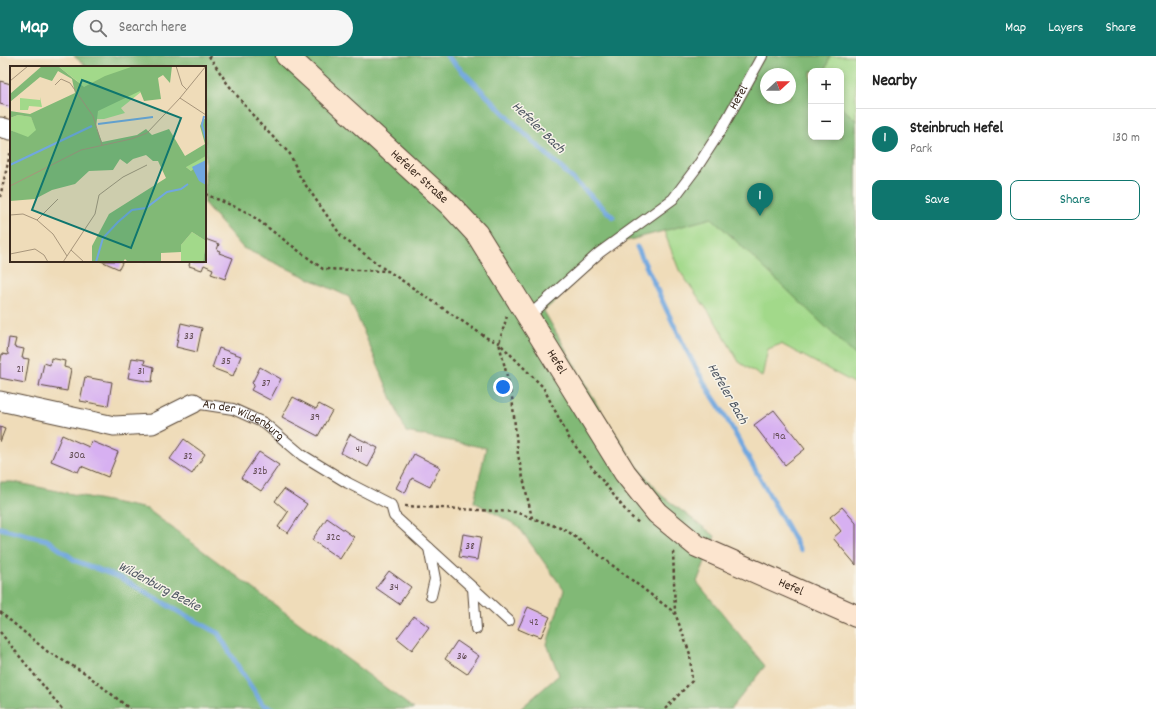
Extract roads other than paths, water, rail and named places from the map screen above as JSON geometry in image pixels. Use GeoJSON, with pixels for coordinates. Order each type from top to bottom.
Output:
{"type":"FeatureCollection","features":[{"type":"Feature","properties":{"kind":"main road","name":"Hefeler Straße"},"geometry":{"type":"LineString","coordinates":[[287,56],[451,206],[477,234],[529,316]]}},
{"type":"Feature","properties":{"kind":"main road","name":"Hefel"},"geometry":{"type":"LineString","coordinates":[[529,316],[625,473],[657,513],[697,546],[856,616]]}},
{"type":"Feature","properties":{"kind":"street"},"geometry":{"type":"LineString","coordinates":[[0,127],[10,130]]}},
{"type":"Feature","properties":{"kind":"street","name":"An der Wildenburg"},"geometry":{"type":"LineString","coordinates":[[0,401],[114,426],[152,424],[194,403]]}},
{"type":"Feature","properties":{"kind":"lane","name":"Hefel"},"geometry":{"type":"LineString","coordinates":[[529,316],[599,253],[674,198],[697,168],[721,130],[762,56]]}},
{"type":"Feature","properties":{"kind":"lane","name":"An der Wildenburg"},"geometry":{"type":"LineString","coordinates":[[194,403],[233,409],[264,423],[302,455],[348,483],[391,505],[394,516],[429,548]]}},
{"type":"Feature","properties":{"kind":"lane"},"geometry":{"type":"LineString","coordinates":[[429,548],[509,621]]}},
{"type":"Feature","properties":{"kind":"lane"},"geometry":{"type":"LineString","coordinates":[[429,548],[435,579],[431,596]]}},
{"type":"Feature","properties":{"kind":"lane"},"geometry":{"type":"LineString","coordinates":[[473,588],[476,629]]}},
{"type":"Feature","properties":{"kind":"waterway","name":"Hefeler Bach"},"geometry":{"type":"LineString","coordinates":[[447,56],[519,128],[613,217]]}},
{"type":"Feature","properties":{"kind":"waterway","name":"Hefeler Bach"},"geometry":{"type":"LineString","coordinates":[[637,247],[699,373],[723,412],[800,550]]}},
{"type":"Feature","properties":{"kind":"waterway","name":"Wildenburg Beeke"},"geometry":{"type":"LineString","coordinates":[[0,528],[47,540],[76,561],[121,578],[218,633],[263,705],[274,709]]}},
{"type":"Feature","properties":{"kind":"place","name":"Steinbruch Hefel"},"geometry":{"type":"Point","coordinates":[760,216]}}]}
